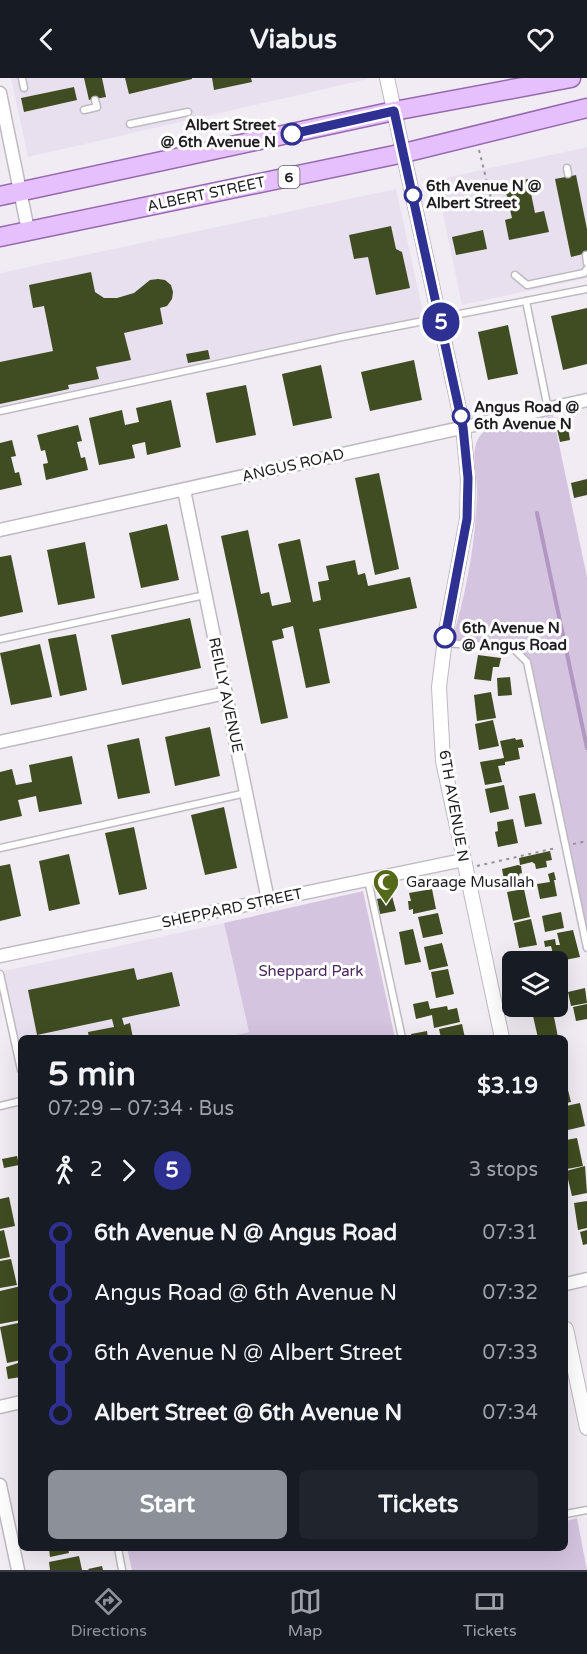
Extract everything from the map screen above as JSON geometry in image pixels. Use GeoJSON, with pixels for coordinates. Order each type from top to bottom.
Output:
{"type":"FeatureCollection","features":[{"type":"Feature","properties":{"kind":"main road"},"geometry":{"type":"LineString","coordinates":[[0,196],[394,111],[571,78]]}},
{"type":"Feature","properties":{"kind":"main road","name":"ALBERT STREET"},"geometry":{"type":"LineString","coordinates":[[0,237],[404,153],[587,108]]}},
{"type":"Feature","properties":{"kind":"street","name":"6TH AVENUE N"},"geometry":{"type":"LineString","coordinates":[[387,78],[463,427],[468,478],[467,519],[439,687],[443,761],[501,1035]]}},
{"type":"Feature","properties":{"kind":"street"},"geometry":{"type":"LineString","coordinates":[[0,93],[28,230]]}},
{"type":"Feature","properties":{"kind":"street","name":"ANGUS ROAD"},"geometry":{"type":"LineString","coordinates":[[0,530],[587,400]]}},
{"type":"Feature","properties":{"kind":"street","name":"REILLY AVENUE"},"geometry":{"type":"LineString","coordinates":[[184,490],[268,900]]}},
{"type":"Feature","properties":{"kind":"street"},"geometry":{"type":"LineString","coordinates":[[0,742],[226,693]]}},
{"type":"Feature","properties":{"kind":"street","name":"SHEPPARD STREET"},"geometry":{"type":"LineString","coordinates":[[0,956],[368,880],[464,864]]}},
{"type":"Feature","properties":{"kind":"street"},"geometry":{"type":"LineString","coordinates":[[568,1284],[587,1279]]}},
{"type":"Feature","properties":{"kind":"street"},"geometry":{"type":"LineString","coordinates":[[568,1338],[587,1428]]}},
{"type":"Feature","properties":{"kind":"street"},"geometry":{"type":"LineString","coordinates":[[0,1407],[18,1403]]}},
{"type":"Feature","properties":{"kind":"street"},"geometry":{"type":"LineString","coordinates":[[0,1485],[4,1524],[18,1570]]}},
{"type":"Feature","properties":{"kind":"lane"},"geometry":{"type":"LineString","coordinates":[[22,78],[24,88]]}},
{"type":"Feature","properties":{"kind":"lane"},"geometry":{"type":"LineString","coordinates":[[84,110],[97,107],[95,100]]}},
{"type":"Feature","properties":{"kind":"lane"},"geometry":{"type":"LineString","coordinates":[[130,124],[188,112]]}},
{"type":"Feature","properties":{"kind":"lane"},"geometry":{"type":"LineString","coordinates":[[586,255],[587,263]]}},
{"type":"Feature","properties":{"kind":"lane"},"geometry":{"type":"LineString","coordinates":[[514,274],[527,285],[584,273],[587,269]]}},
{"type":"Feature","properties":{"kind":"lane"},"geometry":{"type":"LineString","coordinates":[[0,411],[440,317],[587,289]]}},
{"type":"Feature","properties":{"kind":"lane"},"geometry":{"type":"LineString","coordinates":[[526,301],[548,408]]}},
{"type":"Feature","properties":{"kind":"lane"},"geometry":{"type":"LineString","coordinates":[[0,639],[206,595]]}},
{"type":"Feature","properties":{"kind":"lane"},"geometry":{"type":"LineString","coordinates":[[445,643],[513,648],[527,662],[587,948]]}},
{"type":"Feature","properties":{"kind":"lane"},"geometry":{"type":"LineString","coordinates":[[0,848],[246,793]]}},
{"type":"Feature","properties":{"kind":"lane"},"geometry":{"type":"LineString","coordinates":[[368,880],[401,1035]]}},
{"type":"Feature","properties":{"kind":"lane"},"geometry":{"type":"LineString","coordinates":[[0,974],[18,1056]]}},
{"type":"Feature","properties":{"kind":"lane"},"geometry":{"type":"LineString","coordinates":[[0,1106],[18,1102]]}},
{"type":"Feature","properties":{"kind":"lane"},"geometry":{"type":"LineString","coordinates":[[568,1514],[587,1510]]}},
{"type":"Feature","properties":{"kind":"lane"},"geometry":{"type":"LineString","coordinates":[[119,1551],[122,1570]]}},
{"type":"Feature","properties":{"kind":"path"},"geometry":{"type":"LineString","coordinates":[[475,136],[491,198]]}},
{"type":"Feature","properties":{"kind":"path"},"geometry":{"type":"LineString","coordinates":[[464,864],[587,841]]}},
{"type":"Feature","properties":{"kind":"shaded area"},"geometry":{"type":"Polygon","coordinates":[[[11,78],[367,78],[368,79],[28,157],[11,78]]]}},
{"type":"Feature","properties":{"kind":"shaded area"},"geometry":{"type":"Polygon","coordinates":[[[587,147],[587,278],[462,305],[436,180],[587,147]]]}},
{"type":"Feature","properties":{"kind":"shaded area"},"geometry":{"type":"Polygon","coordinates":[[[396,189],[424,317],[0,406],[0,273],[396,189]]]}},
{"type":"Feature","properties":{"kind":"shaded area"},"geometry":{"type":"Polygon","coordinates":[[[224,923],[249,1033],[239,1035],[18,1035],[18,1040],[4,971],[224,923]]]}},
{"type":"Feature","properties":{"kind":"green space"},"geometry":{"type":"Polygon","coordinates":[[[553,416],[587,577],[587,948],[527,662],[513,648],[451,644],[466,587],[472,549],[477,490],[474,457],[477,442],[486,430],[553,416]]]}},
{"type":"Feature","properties":{"kind":"green space","name":"Sheppard Park"},"geometry":{"type":"Polygon","coordinates":[[[363,891],[394,1035],[237,1035],[249,1032],[224,923],[363,891]]]}},
{"type":"Feature","properties":{"kind":"green space"},"geometry":{"type":"Polygon","coordinates":[[[577,1518],[587,1570],[132,1570],[128,1551],[568,1551],[568,1520],[577,1518]]]}},
{"type":"Feature","properties":{"kind":"building"},"geometry":{"type":"Polygon","coordinates":[[[84,78],[102,78],[106,97],[89,100],[84,78]]]}},
{"type":"Feature","properties":{"kind":"building"},"geometry":{"type":"Polygon","coordinates":[[[125,78],[192,78],[192,79],[129,94],[125,78]]]}},
{"type":"Feature","properties":{"kind":"building"},"geometry":{"type":"Polygon","coordinates":[[[212,78],[251,78],[252,82],[214,90],[212,78]]]}},
{"type":"Feature","properties":{"kind":"building"},"geometry":{"type":"Polygon","coordinates":[[[74,87],[77,100],[24,112],[21,98],[74,87]]]}},
{"type":"Feature","properties":{"kind":"building"},"geometry":{"type":"Polygon","coordinates":[[[576,175],[587,229],[587,253],[571,257],[555,179],[576,175]]]}},
{"type":"Feature","properties":{"kind":"building"},"geometry":{"type":"Polygon","coordinates":[[[528,179],[535,213],[544,211],[549,232],[509,240],[505,220],[512,218],[504,184],[528,179]]]}},
{"type":"Feature","properties":{"kind":"building"},"geometry":{"type":"Polygon","coordinates":[[[391,226],[396,249],[402,252],[410,288],[376,295],[368,257],[354,259],[349,235],[391,226]]]}},
{"type":"Feature","properties":{"kind":"building"},"geometry":{"type":"Polygon","coordinates":[[[483,230],[487,249],[456,255],[452,237],[483,230]]]}},
{"type":"Feature","properties":{"kind":"building"},"geometry":{"type":"Polygon","coordinates":[[[91,272],[95,292],[104,298],[117,298],[134,293],[150,280],[165,280],[171,285],[173,292],[172,299],[167,306],[160,308],[163,324],[124,333],[131,360],[96,367],[99,379],[68,385],[69,389],[0,404],[0,362],[53,351],[44,306],[33,308],[29,285],[91,272]]]}},
{"type":"Feature","properties":{"kind":"building"},"geometry":{"type":"Polygon","coordinates":[[[587,308],[587,364],[563,370],[551,316],[587,308]]]}},
{"type":"Feature","properties":{"kind":"building"},"geometry":{"type":"Polygon","coordinates":[[[508,325],[518,374],[488,380],[478,332],[508,325]]]}},
{"type":"Feature","properties":{"kind":"building"},"geometry":{"type":"Polygon","coordinates":[[[208,350],[210,359],[188,363],[186,354],[208,350]]]}},
{"type":"Feature","properties":{"kind":"building"},"geometry":{"type":"Polygon","coordinates":[[[414,360],[422,400],[370,411],[361,372],[414,360]]]}},
{"type":"Feature","properties":{"kind":"building"},"geometry":{"type":"Polygon","coordinates":[[[321,365],[332,418],[293,426],[282,374],[321,365]]]}},
{"type":"Feature","properties":{"kind":"building"},"geometry":{"type":"Polygon","coordinates":[[[246,385],[256,435],[216,443],[206,393],[246,385]]]}},
{"type":"Feature","properties":{"kind":"building"},"geometry":{"type":"Polygon","coordinates":[[[171,400],[181,447],[147,455],[145,442],[132,445],[135,458],[99,465],[89,418],[122,410],[125,425],[139,422],[136,408],[171,400]]]}},
{"type":"Feature","properties":{"kind":"building"},"geometry":{"type":"Polygon","coordinates":[[[78,425],[82,441],[77,442],[81,458],[85,457],[88,470],[46,480],[43,464],[48,463],[45,450],[41,451],[37,435],[78,425]]]}},
{"type":"Feature","properties":{"kind":"building"},"geometry":{"type":"Polygon","coordinates":[[[568,427],[570,440],[560,442],[557,429],[568,427]]]}},
{"type":"Feature","properties":{"kind":"building"},"geometry":{"type":"Polygon","coordinates":[[[12,440],[16,456],[11,457],[15,473],[19,472],[22,485],[0,490],[0,443],[12,440]]]}},
{"type":"Feature","properties":{"kind":"building"},"geometry":{"type":"Polygon","coordinates":[[[379,473],[399,569],[375,575],[355,478],[379,473]]]}},
{"type":"Feature","properties":{"kind":"building"},"geometry":{"type":"Polygon","coordinates":[[[587,479],[587,495],[574,498],[571,483],[587,479]]]}},
{"type":"Feature","properties":{"kind":"building"},"geometry":{"type":"Polygon","coordinates":[[[167,524],[179,580],[141,588],[129,533],[167,524]]]}},
{"type":"Feature","properties":{"kind":"building"},"geometry":{"type":"Polygon","coordinates":[[[248,530],[261,594],[269,592],[272,606],[291,602],[278,544],[300,539],[313,602],[321,600],[318,582],[329,580],[326,566],[355,560],[358,575],[365,573],[368,586],[410,577],[417,608],[319,629],[330,683],[306,688],[293,626],[282,629],[284,638],[272,641],[288,718],[261,724],[221,536],[248,530]]]}},
{"type":"Feature","properties":{"kind":"building"},"geometry":{"type":"Polygon","coordinates":[[[85,542],[95,598],[58,605],[47,550],[85,542]]]}},
{"type":"Feature","properties":{"kind":"building"},"geometry":{"type":"Polygon","coordinates":[[[11,555],[23,612],[0,617],[0,557],[11,555]]]}},
{"type":"Feature","properties":{"kind":"building"},"geometry":{"type":"Polygon","coordinates":[[[190,618],[201,668],[122,685],[111,635],[190,618]]]}},
{"type":"Feature","properties":{"kind":"building"},"geometry":{"type":"Polygon","coordinates":[[[76,634],[87,690],[60,696],[48,639],[76,634]]]}},
{"type":"Feature","properties":{"kind":"building"},"geometry":{"type":"Polygon","coordinates":[[[40,644],[52,697],[11,705],[0,653],[40,644]]]}},
{"type":"Feature","properties":{"kind":"building"},"geometry":{"type":"Polygon","coordinates":[[[478,655],[501,658],[499,667],[493,667],[491,681],[474,679],[478,655]]]}},
{"type":"Feature","properties":{"kind":"building"},"geometry":{"type":"Polygon","coordinates":[[[510,677],[512,695],[498,696],[497,678],[510,677]]]}},
{"type":"Feature","properties":{"kind":"building"},"geometry":{"type":"Polygon","coordinates":[[[491,692],[496,718],[477,721],[474,695],[491,692]]]}},
{"type":"Feature","properties":{"kind":"building"},"geometry":{"type":"Polygon","coordinates":[[[493,720],[499,746],[479,750],[475,724],[493,720]]]}},
{"type":"Feature","properties":{"kind":"building"},"geometry":{"type":"Polygon","coordinates":[[[210,727],[220,776],[175,786],[165,737],[210,727]]]}},
{"type":"Feature","properties":{"kind":"building"},"geometry":{"type":"Polygon","coordinates":[[[139,738],[150,793],[118,799],[107,745],[139,738]]]}},
{"type":"Feature","properties":{"kind":"building"},"geometry":{"type":"Polygon","coordinates":[[[515,738],[516,740],[522,739],[524,747],[518,748],[520,759],[498,766],[502,782],[485,785],[480,762],[504,758],[500,741],[515,738]]]}},
{"type":"Feature","properties":{"kind":"building"},"geometry":{"type":"Polygon","coordinates":[[[72,756],[82,804],[39,812],[36,796],[18,800],[22,816],[0,821],[0,772],[12,769],[16,785],[32,782],[29,765],[72,756]]]}},
{"type":"Feature","properties":{"kind":"building"},"geometry":{"type":"Polygon","coordinates":[[[504,785],[509,809],[490,813],[485,789],[504,785]]]}},
{"type":"Feature","properties":{"kind":"building"},"geometry":{"type":"Polygon","coordinates":[[[535,793],[542,824],[525,827],[519,796],[535,793]]]}},
{"type":"Feature","properties":{"kind":"building"},"geometry":{"type":"Polygon","coordinates":[[[224,807],[237,868],[205,875],[191,815],[224,807]]]}},
{"type":"Feature","properties":{"kind":"building"},"geometry":{"type":"Polygon","coordinates":[[[513,819],[518,843],[498,847],[495,832],[498,831],[497,822],[513,819]]]}},
{"type":"Feature","properties":{"kind":"building"},"geometry":{"type":"Polygon","coordinates":[[[134,827],[147,889],[119,895],[105,833],[134,827]]]}},
{"type":"Feature","properties":{"kind":"building"},"geometry":{"type":"Polygon","coordinates":[[[550,851],[552,860],[546,861],[547,867],[536,869],[532,862],[520,865],[519,858],[550,851]]]}},
{"type":"Feature","properties":{"kind":"building"},"geometry":{"type":"Polygon","coordinates":[[[69,854],[80,904],[49,911],[39,861],[69,854]]]}},
{"type":"Feature","properties":{"kind":"building"},"geometry":{"type":"Polygon","coordinates":[[[10,864],[21,916],[0,921],[0,866],[10,864]]]}},
{"type":"Feature","properties":{"kind":"building"},"geometry":{"type":"Polygon","coordinates":[[[521,866],[522,873],[519,874],[522,887],[506,890],[502,869],[521,866]]]}},
{"type":"Feature","properties":{"kind":"building"},"geometry":{"type":"Polygon","coordinates":[[[554,872],[557,896],[540,899],[537,884],[550,882],[548,874],[554,872]]]}},
{"type":"Feature","properties":{"kind":"building"},"geometry":{"type":"Polygon","coordinates":[[[432,889],[436,909],[413,914],[413,909],[409,910],[408,901],[411,901],[409,893],[432,889]]]}},
{"type":"Feature","properties":{"kind":"building"},"geometry":{"type":"Polygon","coordinates":[[[524,889],[530,917],[513,921],[507,892],[524,889]]]}},
{"type":"Feature","properties":{"kind":"building","name":"Garaage Musallah"},"geometry":{"type":"Polygon","coordinates":[[[392,896],[396,911],[380,914],[377,899],[392,896]]]}},
{"type":"Feature","properties":{"kind":"building"},"geometry":{"type":"Polygon","coordinates":[[[561,912],[564,928],[545,932],[542,916],[561,912]]]}},
{"type":"Feature","properties":{"kind":"building"},"geometry":{"type":"Polygon","coordinates":[[[438,913],[443,934],[423,938],[418,917],[438,913]]]}},
{"type":"Feature","properties":{"kind":"building"},"geometry":{"type":"Polygon","coordinates":[[[531,919],[537,945],[519,948],[514,923],[531,919]]]}},
{"type":"Feature","properties":{"kind":"building"},"geometry":{"type":"Polygon","coordinates":[[[413,929],[421,962],[405,965],[399,932],[413,929]]]}},
{"type":"Feature","properties":{"kind":"building"},"geometry":{"type":"Polygon","coordinates":[[[573,930],[580,957],[568,959],[568,951],[552,951],[551,946],[545,947],[544,941],[555,939],[556,945],[560,945],[557,933],[573,930]]]}},
{"type":"Feature","properties":{"kind":"building"},"geometry":{"type":"Polygon","coordinates":[[[442,943],[448,966],[429,970],[424,947],[442,943]]]}},
{"type":"Feature","properties":{"kind":"building"},"geometry":{"type":"Polygon","coordinates":[[[134,968],[137,980],[172,972],[180,1006],[122,1018],[124,1025],[130,1023],[132,1035],[88,1035],[88,1032],[114,1027],[112,1019],[37,1035],[28,990],[134,968]]]}},
{"type":"Feature","properties":{"kind":"building"},"geometry":{"type":"Polygon","coordinates":[[[448,969],[454,994],[436,998],[431,972],[448,969]]]}},
{"type":"Feature","properties":{"kind":"building"},"geometry":{"type":"Polygon","coordinates":[[[585,988],[587,1003],[571,1006],[568,992],[585,988]]]}},
{"type":"Feature","properties":{"kind":"building"},"geometry":{"type":"Polygon","coordinates":[[[428,1001],[430,1009],[447,1006],[448,1010],[457,1008],[460,1022],[434,1028],[432,1015],[416,1019],[413,1004],[428,1001]]]}},
{"type":"Feature","properties":{"kind":"building"},"geometry":{"type":"Polygon","coordinates":[[[587,1004],[587,1019],[576,1021],[573,1007],[587,1004]]]}},
{"type":"Feature","properties":{"kind":"building"},"geometry":{"type":"Polygon","coordinates":[[[533,1017],[554,1017],[558,1035],[537,1035],[533,1017]]]}},
{"type":"Feature","properties":{"kind":"building"},"geometry":{"type":"Polygon","coordinates":[[[462,1024],[464,1035],[440,1035],[439,1029],[462,1024]]]}},
{"type":"Feature","properties":{"kind":"building"},"geometry":{"type":"Polygon","coordinates":[[[427,1031],[428,1035],[411,1035],[427,1031]]]}},
{"type":"Feature","properties":{"kind":"building"},"geometry":{"type":"Polygon","coordinates":[[[580,1103],[585,1126],[568,1130],[568,1106],[580,1103]]]}},
{"type":"Feature","properties":{"kind":"building"},"geometry":{"type":"Polygon","coordinates":[[[577,1138],[583,1166],[568,1169],[568,1140],[577,1138]]]}},
{"type":"Feature","properties":{"kind":"building"},"geometry":{"type":"Polygon","coordinates":[[[17,1156],[18,1165],[4,1168],[2,1159],[17,1156]]]}},
{"type":"Feature","properties":{"kind":"building"},"geometry":{"type":"Polygon","coordinates":[[[585,1166],[587,1193],[572,1196],[568,1170],[585,1166]]]}},
{"type":"Feature","properties":{"kind":"building"},"geometry":{"type":"Polygon","coordinates":[[[9,1197],[15,1226],[0,1229],[0,1199],[9,1197]]]}},
{"type":"Feature","properties":{"kind":"building"},"geometry":{"type":"Polygon","coordinates":[[[587,1201],[587,1228],[578,1230],[574,1203],[587,1201]]]}},
{"type":"Feature","properties":{"kind":"building"},"geometry":{"type":"Polygon","coordinates":[[[4,1230],[10,1257],[0,1259],[0,1231],[4,1230]]]}},
{"type":"Feature","properties":{"kind":"building"},"geometry":{"type":"Polygon","coordinates":[[[587,1230],[587,1244],[583,1245],[580,1232],[587,1230]]]}},
{"type":"Feature","properties":{"kind":"building"},"geometry":{"type":"Polygon","coordinates":[[[11,1259],[17,1285],[0,1288],[0,1261],[11,1259]]]}},
{"type":"Feature","properties":{"kind":"building"},"geometry":{"type":"Polygon","coordinates":[[[18,1287],[18,1321],[0,1324],[0,1291],[18,1287]]]}},
{"type":"Feature","properties":{"kind":"building"},"geometry":{"type":"Polygon","coordinates":[[[18,1323],[18,1361],[7,1363],[0,1327],[18,1323]]]}},
{"type":"Feature","properties":{"kind":"building"},"geometry":{"type":"Polygon","coordinates":[[[18,1363],[18,1377],[8,1379],[6,1367],[18,1363]]]}},
{"type":"Feature","properties":{"kind":"building"},"geometry":{"type":"Polygon","coordinates":[[[49,1551],[69,1551],[69,1553],[50,1557],[49,1551]]]}},
{"type":"Feature","properties":{"kind":"building"},"geometry":{"type":"Polygon","coordinates":[[[79,1556],[82,1570],[50,1570],[49,1562],[79,1556]]]}},
{"type":"Feature","properties":{"kind":"building"},"geometry":{"type":"Polygon","coordinates":[[[102,1566],[103,1570],[88,1569],[102,1566]]]}},
{"type":"Feature","properties":{"kind":"waterway"},"geometry":{"type":"LineString","coordinates":[[537,513],[587,748]]}},
{"type":"Feature","properties":{"kind":"bus line","name":"5"},"geometry":{"type":"LineString","coordinates":[[292,134],[394,111],[463,427],[468,478],[467,519],[445,637]]}},
{"type":"Feature","properties":{"kind":"place","name":"Albert Street @ 6th Avenue N"},"geometry":{"type":"Point","coordinates":[292,134]}},
{"type":"Feature","properties":{"kind":"place","name":"6th Avenue N @ Albert Street"},"geometry":{"type":"Point","coordinates":[413,195]}},
{"type":"Feature","properties":{"kind":"place","name":"Angus Road @ 6th Avenue N"},"geometry":{"type":"Point","coordinates":[461,416]}},
{"type":"Feature","properties":{"kind":"place","name":"6th Avenue N @ Angus Road"},"geometry":{"type":"Point","coordinates":[445,637]}},
{"type":"Feature","properties":{"kind":"place","name":"Garaage Musallah"},"geometry":{"type":"Point","coordinates":[386,905]}}]}
